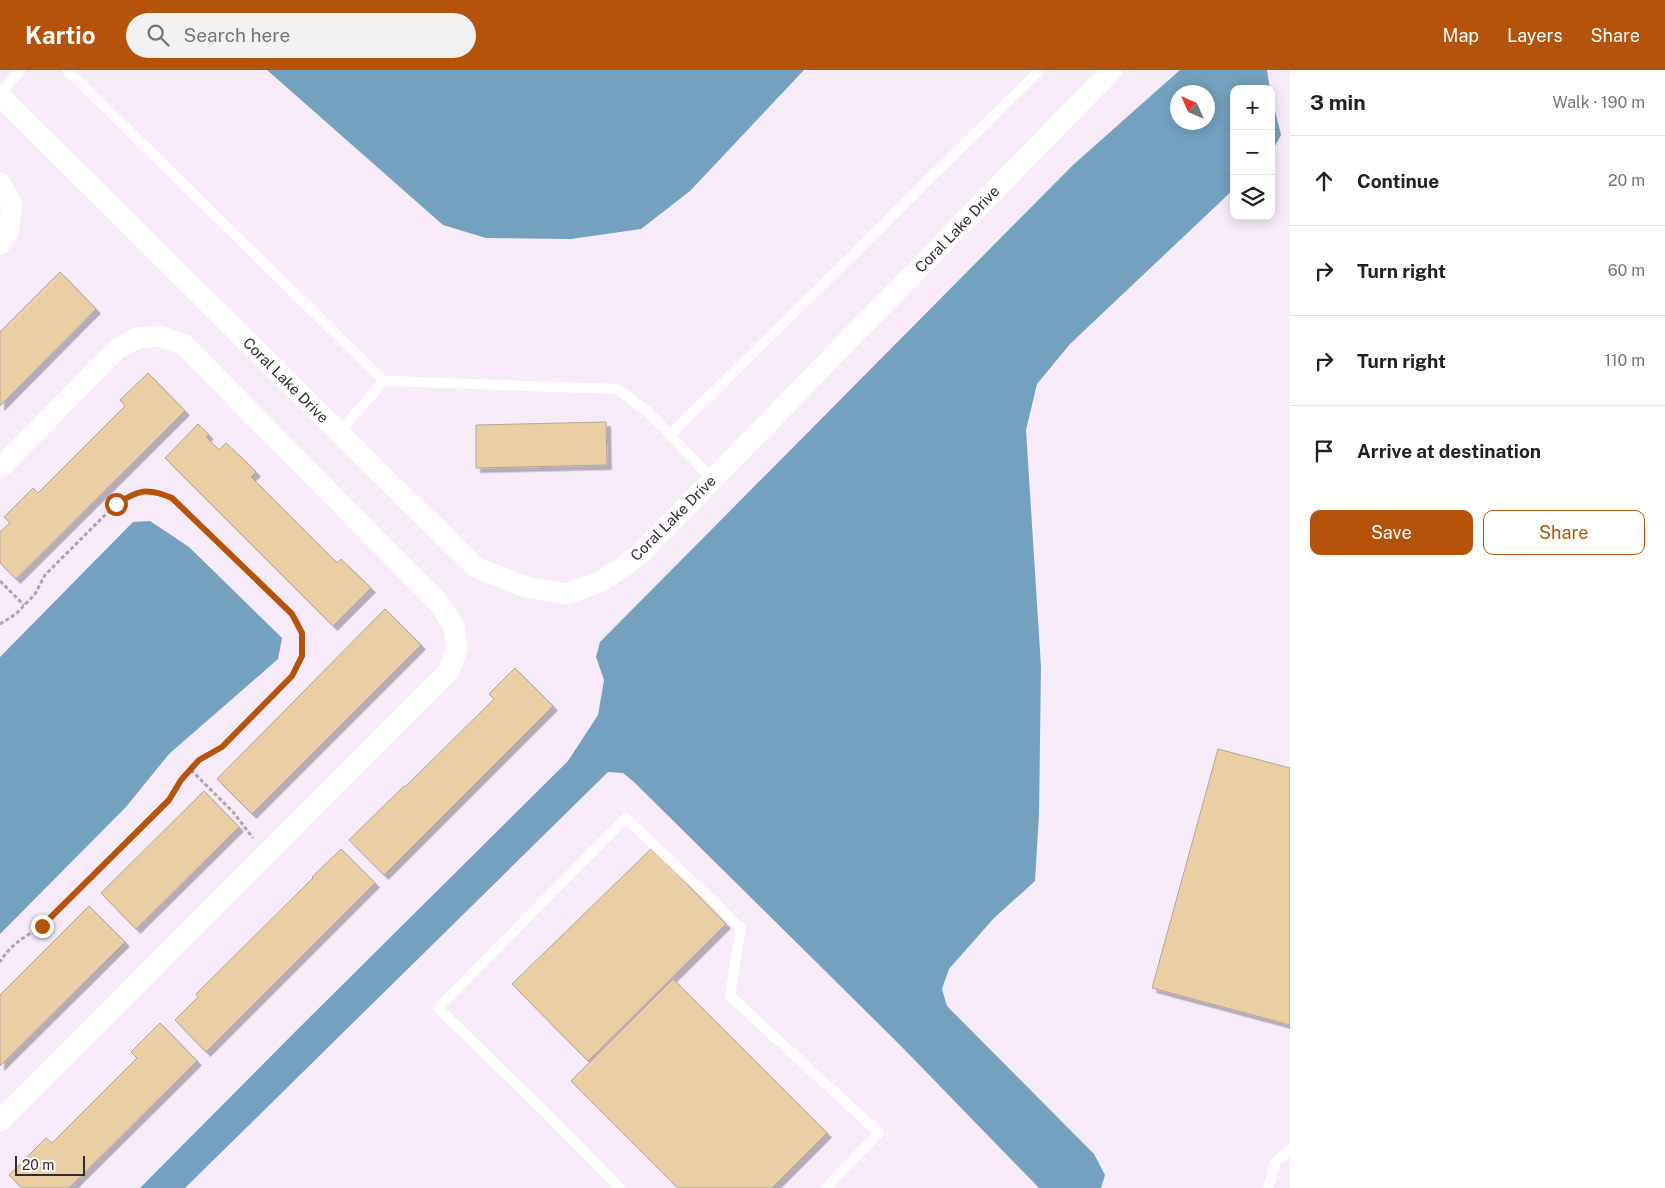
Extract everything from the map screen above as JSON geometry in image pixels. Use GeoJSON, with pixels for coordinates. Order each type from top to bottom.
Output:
{"type":"FeatureCollection","features":[{"type":"Feature","properties":{"kind":"street","name":"Coral Lake Drive"},"geometry":{"type":"LineString","coordinates":[[0,95],[477,568],[526,587],[566,594],[602,581],[638,556],[1112,70]]}},
{"type":"Feature","properties":{"kind":"street"},"geometry":{"type":"LineString","coordinates":[[0,183],[12,206],[8,232],[0,244]]}},
{"type":"Feature","properties":{"kind":"street"},"geometry":{"type":"LineString","coordinates":[[0,468],[117,349],[137,338],[160,336],[184,344],[439,603],[454,626],[457,649],[449,671],[0,1121]]}},
{"type":"Feature","properties":{"kind":"lane"},"geometry":{"type":"LineString","coordinates":[[0,95],[21,70]]}},
{"type":"Feature","properties":{"kind":"lane"},"geometry":{"type":"LineString","coordinates":[[67,70],[384,381],[617,389],[647,412],[713,480]]}},
{"type":"Feature","properties":{"kind":"lane"},"geometry":{"type":"LineString","coordinates":[[670,435],[1040,70]]}},
{"type":"Feature","properties":{"kind":"lane"},"geometry":{"type":"LineString","coordinates":[[339,432],[384,381]]}},
{"type":"Feature","properties":{"kind":"lane"},"geometry":{"type":"LineString","coordinates":[[620,1188],[438,1008],[626,818],[741,928],[730,996],[879,1133],[826,1188]]}},
{"type":"Feature","properties":{"kind":"lane"},"geometry":{"type":"LineString","coordinates":[[1268,1188],[1276,1161],[1290,1150]]}},
{"type":"Feature","properties":{"kind":"path"},"geometry":{"type":"LineString","coordinates":[[0,624],[16,614],[35,594],[45,575],[116,504],[136,492],[157,491],[172,498],[292,614],[302,633],[302,656],[292,676],[222,747],[199,760],[181,780],[169,800],[42,926],[19,940],[0,962]]}},
{"type":"Feature","properties":{"kind":"path"},"geometry":{"type":"LineString","coordinates":[[0,580],[24,605]]}},
{"type":"Feature","properties":{"kind":"path"},"geometry":{"type":"LineString","coordinates":[[191,770],[233,812],[251,836],[268,853]]}},
{"type":"Feature","properties":{"kind":"water"},"geometry":{"type":"Polygon","coordinates":[[[267,70],[804,70],[690,191],[641,229],[571,239],[486,238],[443,225],[267,70]]]}},
{"type":"Feature","properties":{"kind":"water"},"geometry":{"type":"Polygon","coordinates":[[[1180,70],[1267,70],[1269,85],[1230,85],[1230,193],[1070,344],[1037,384],[1026,430],[1041,667],[1039,814],[1035,881],[994,918],[949,969],[942,989],[947,1006],[1094,1154],[1105,1175],[1101,1188],[1039,1188],[900,1045],[634,782],[623,773],[608,772],[185,1188],[140,1188],[568,761],[598,715],[604,680],[596,657],[600,642],[1073,165],[1180,70]]]}},
{"type":"Feature","properties":{"kind":"water"},"geometry":{"type":"Polygon","coordinates":[[[1275,110],[1281,135],[1275,146],[1275,110]]]}},
{"type":"Feature","properties":{"kind":"water"},"geometry":{"type":"Polygon","coordinates":[[[150,521],[189,547],[282,638],[278,659],[169,754],[126,807],[0,934],[0,657],[133,522],[150,521]]]}},
{"type":"Feature","properties":{"kind":"building"},"geometry":{"type":"Polygon","coordinates":[[[60,272],[96,309],[0,406],[0,332],[60,272]]]}},
{"type":"Feature","properties":{"kind":"building"},"geometry":{"type":"Polygon","coordinates":[[[148,373],[185,411],[16,579],[0,563],[0,532],[10,523],[4,517],[33,488],[38,493],[125,406],[120,400],[148,373]]]}},
{"type":"Feature","properties":{"kind":"building"},"geometry":{"type":"Polygon","coordinates":[[[606,422],[607,465],[476,468],[476,425],[606,422]]]}},
{"type":"Feature","properties":{"kind":"building"},"geometry":{"type":"Polygon","coordinates":[[[198,424],[209,435],[206,437],[219,450],[226,443],[241,457],[256,472],[251,477],[337,563],[341,559],[371,588],[333,626],[165,458],[198,424]]]}},
{"type":"Feature","properties":{"kind":"building"},"geometry":{"type":"Polygon","coordinates":[[[385,609],[421,645],[252,814],[217,779],[385,609]]]}},
{"type":"Feature","properties":{"kind":"building"},"geometry":{"type":"Polygon","coordinates":[[[515,668],[553,706],[384,875],[349,840],[494,699],[489,694],[515,668]]]}},
{"type":"Feature","properties":{"kind":"building"},"geometry":{"type":"Polygon","coordinates":[[[1218,749],[1290,768],[1290,1025],[1152,988],[1218,749]]]}},
{"type":"Feature","properties":{"kind":"building"},"geometry":{"type":"Polygon","coordinates":[[[204,791],[239,827],[136,929],[101,893],[204,791]]]}},
{"type":"Feature","properties":{"kind":"building"},"geometry":{"type":"Polygon","coordinates":[[[652,848],[726,924],[588,1061],[512,984],[652,848]]]}},
{"type":"Feature","properties":{"kind":"building"},"geometry":{"type":"Polygon","coordinates":[[[341,849],[375,883],[206,1052],[175,1020],[198,997],[196,994],[341,849]]]}},
{"type":"Feature","properties":{"kind":"building"},"geometry":{"type":"Polygon","coordinates":[[[89,906],[125,942],[0,1066],[0,995],[89,906]]]}},
{"type":"Feature","properties":{"kind":"building"},"geometry":{"type":"Polygon","coordinates":[[[673,979],[827,1133],[772,1188],[678,1188],[571,1081],[673,979]]]}},
{"type":"Feature","properties":{"kind":"building"},"geometry":{"type":"Polygon","coordinates":[[[160,1023],[197,1061],[69,1188],[22,1188],[9,1175],[46,1138],[52,1143],[137,1058],[131,1052],[160,1023]]]}},
{"type":"Feature","properties":{"kind":"route"},"geometry":{"type":"LineString","coordinates":[[42,926],[169,800],[181,780],[199,760],[222,747],[292,676],[302,656],[302,633],[292,614],[172,498],[157,491],[136,492],[116,504]]}}]}
